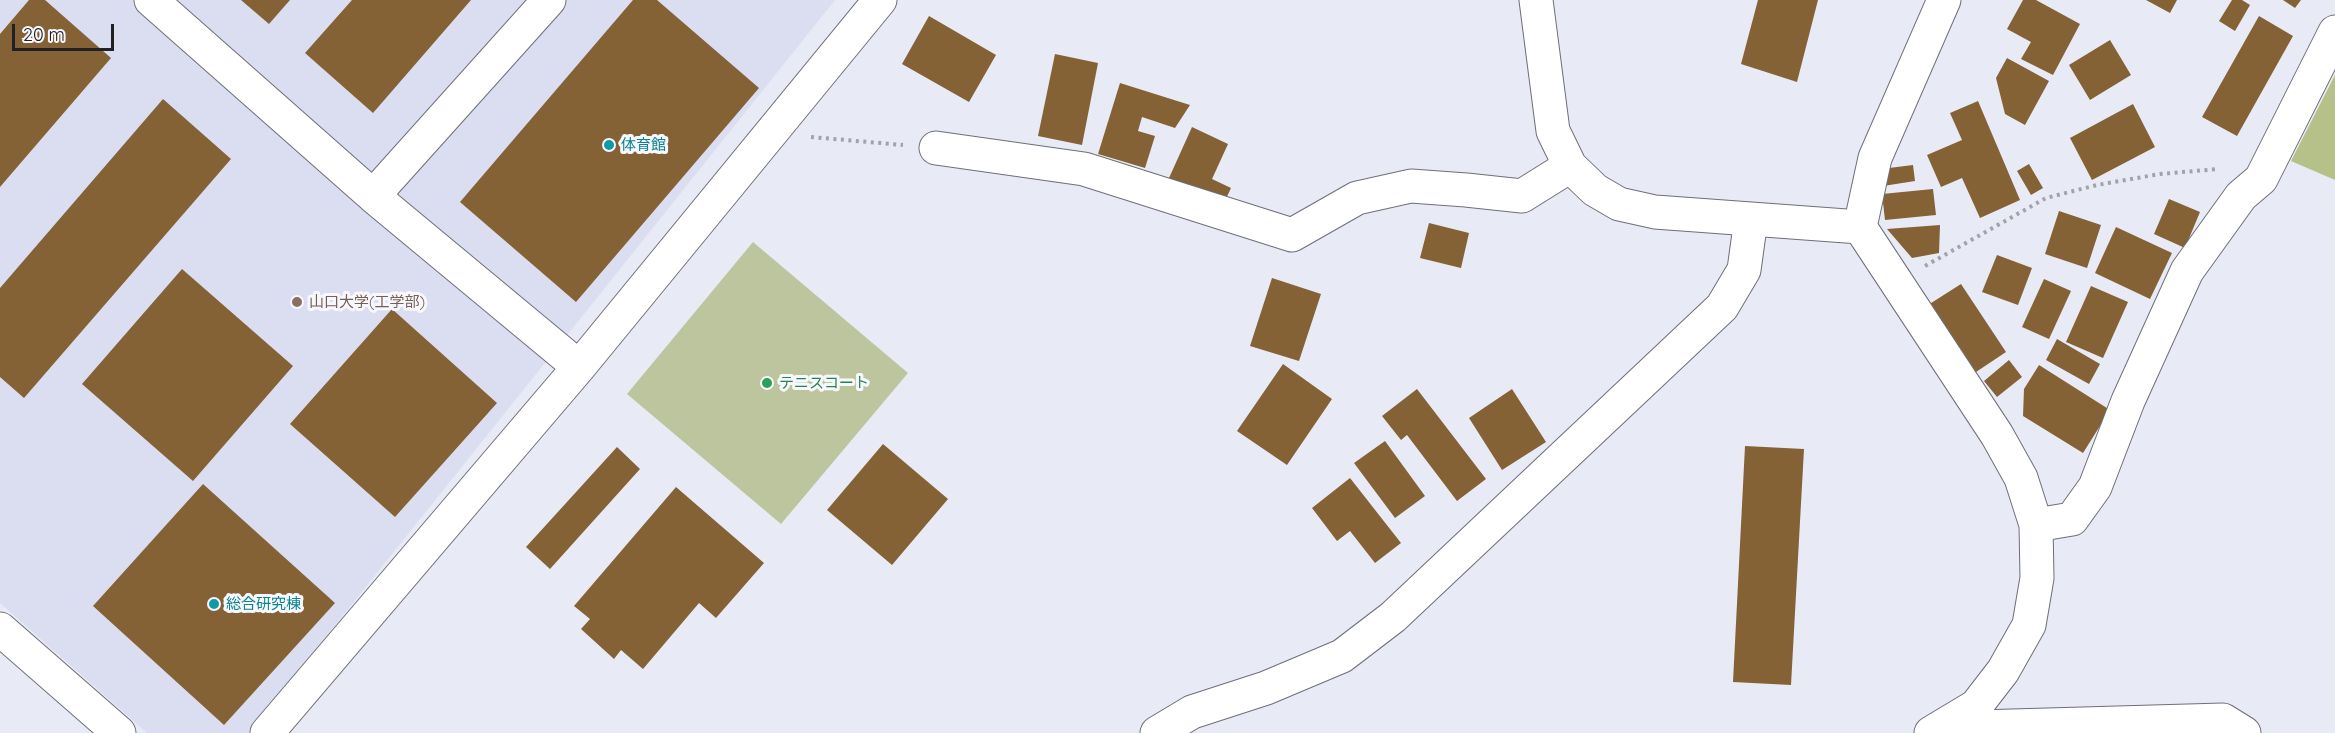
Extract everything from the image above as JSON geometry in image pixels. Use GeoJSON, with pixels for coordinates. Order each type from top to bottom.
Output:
{"type":"FeatureCollection","features":[{"type":"Feature","properties":{"kind":"street"},"geometry":{"type":"LineString","coordinates":[[151,0],[373,196],[579,367]]}},
{"type":"Feature","properties":{"kind":"street"},"geometry":{"type":"LineString","coordinates":[[373,196],[549,0]]}},
{"type":"Feature","properties":{"kind":"street"},"geometry":{"type":"LineString","coordinates":[[267,733],[579,367],[880,0]]}},
{"type":"Feature","properties":{"kind":"street"},"geometry":{"type":"LineString","coordinates":[[1536,0],[1553,131],[1570,166],[1595,190],[1619,204],[1655,212],[1860,227]]}},
{"type":"Feature","properties":{"kind":"street"},"geometry":{"type":"LineString","coordinates":[[1937,731],[1976,706],[2003,671],[2029,625],[2037,579],[2036,525],[2021,478],[2002,443],[1860,227],[1875,159],[1944,0]]}},
{"type":"Feature","properties":{"kind":"street"},"geometry":{"type":"LineString","coordinates":[[2036,525],[2072,519],[2095,487],[2128,401],[2187,271],[2241,196],[2261,179],[2335,32]]}},
{"type":"Feature","properties":{"kind":"street"},"geometry":{"type":"LineString","coordinates":[[936,148],[1084,169],[1292,236],[1357,198],[1411,186],[1522,196],[1570,166]]}},
{"type":"Feature","properties":{"kind":"street"},"geometry":{"type":"LineString","coordinates":[[1157,733],[1192,712],[1266,688],[1342,656],[1392,617],[1722,308],[1744,270],[1752,219]]}},
{"type":"Feature","properties":{"kind":"street"},"geometry":{"type":"LineString","coordinates":[[0,629],[118,733]]}},
{"type":"Feature","properties":{"kind":"street"},"geometry":{"type":"LineString","coordinates":[[1937,731],[2223,720],[2244,733]]}},
{"type":"Feature","properties":{"kind":"path"},"geometry":{"type":"LineString","coordinates":[[771,133],[936,148]]}},
{"type":"Feature","properties":{"kind":"path"},"geometry":{"type":"LineString","coordinates":[[1899,287],[1927,265],[2046,198],[2097,185],[2160,174],[2220,169],[2261,179]]}},
{"type":"Feature","properties":{"kind":"shaded area","name":"山口大学(工学部)"},"geometry":{"type":"Polygon","coordinates":[[[0,0],[835,0],[249,733],[147,733],[0,603],[0,0]]]}},
{"type":"Feature","properties":{"kind":"green space"},"geometry":{"type":"Polygon","coordinates":[[[2335,75],[2335,180],[2291,161],[2335,75]]]}},
{"type":"Feature","properties":{"kind":"green space","name":"テニスコート"},"geometry":{"type":"Polygon","coordinates":[[[753,242],[908,373],[781,524],[627,394],[753,242]]]}},
{"type":"Feature","properties":{"kind":"building"},"geometry":{"type":"Polygon","coordinates":[[[29,0],[45,0],[111,58],[0,187],[0,34],[29,0]]]}},
{"type":"Feature","properties":{"kind":"building"},"geometry":{"type":"Polygon","coordinates":[[[241,0],[290,0],[269,24],[241,0]]]}},
{"type":"Feature","properties":{"kind":"building"},"geometry":{"type":"Polygon","coordinates":[[[352,0],[471,0],[373,113],[305,53],[352,0]]]}},
{"type":"Feature","properties":{"kind":"building","name":"体育館"},"geometry":{"type":"Polygon","coordinates":[[[633,0],[657,0],[759,88],[576,302],[460,202],[633,0]]]}},
{"type":"Feature","properties":{"kind":"building"},"geometry":{"type":"Polygon","coordinates":[[[1758,0],[1818,0],[1797,82],[1741,64],[1758,0]]]}},
{"type":"Feature","properties":{"kind":"building"},"geometry":{"type":"Polygon","coordinates":[[[2023,0],[2036,0],[2080,24],[2053,75],[2021,59],[2031,42],[2007,29],[2023,0]]]}},
{"type":"Feature","properties":{"kind":"building"},"geometry":{"type":"Polygon","coordinates":[[[2146,0],[2177,0],[2170,13],[2146,0]]]}},
{"type":"Feature","properties":{"kind":"building"},"geometry":{"type":"Polygon","coordinates":[[[2232,0],[2242,0],[2250,5],[2235,31],[2219,21],[2232,0]]]}},
{"type":"Feature","properties":{"kind":"building"},"geometry":{"type":"Polygon","coordinates":[[[2283,0],[2301,0],[2295,8],[2283,0]]]}},
{"type":"Feature","properties":{"kind":"building"},"geometry":{"type":"Polygon","coordinates":[[[929,16],[996,55],[969,102],[902,64],[929,16]]]}},
{"type":"Feature","properties":{"kind":"building"},"geometry":{"type":"Polygon","coordinates":[[[2259,16],[2293,36],[2237,136],[2202,117],[2259,16]]]}},
{"type":"Feature","properties":{"kind":"building"},"geometry":{"type":"Polygon","coordinates":[[[2110,40],[2131,75],[2090,100],[2069,65],[2110,40]]]}},
{"type":"Feature","properties":{"kind":"building"},"geometry":{"type":"Polygon","coordinates":[[[1055,54],[1098,63],[1082,145],[1038,136],[1055,54]]]}},
{"type":"Feature","properties":{"kind":"building"},"geometry":{"type":"Polygon","coordinates":[[[2007,58],[2049,81],[2025,125],[2005,114],[1996,78],[2007,58]]]}},
{"type":"Feature","properties":{"kind":"building"},"geometry":{"type":"Polygon","coordinates":[[[1120,83],[1190,105],[1175,128],[1142,117],[1138,131],[1155,136],[1145,168],[1098,154],[1120,83]]]}},
{"type":"Feature","properties":{"kind":"building"},"geometry":{"type":"Polygon","coordinates":[[[163,99],[231,159],[24,398],[0,377],[0,288],[163,99]]]}},
{"type":"Feature","properties":{"kind":"building"},"geometry":{"type":"Polygon","coordinates":[[[1978,101],[2020,200],[1980,218],[1962,178],[1941,187],[1927,155],[1962,140],[1950,113],[1978,101]]]}},
{"type":"Feature","properties":{"kind":"building"},"geometry":{"type":"Polygon","coordinates":[[[2133,104],[2155,147],[2092,180],[2070,138],[2133,104]]]}},
{"type":"Feature","properties":{"kind":"building"},"geometry":{"type":"Polygon","coordinates":[[[1192,127],[1228,144],[1212,179],[1231,188],[1224,203],[1169,178],[1192,127]]]}},
{"type":"Feature","properties":{"kind":"building"},"geometry":{"type":"Polygon","coordinates":[[[2029,164],[2043,188],[2031,195],[2017,171],[2029,164]]]}},
{"type":"Feature","properties":{"kind":"building"},"geometry":{"type":"Polygon","coordinates":[[[1913,165],[1915,181],[1883,186],[1881,169],[1913,165]]]}},
{"type":"Feature","properties":{"kind":"building"},"geometry":{"type":"Polygon","coordinates":[[[1933,189],[1936,215],[1885,220],[1882,194],[1933,189]]]}},
{"type":"Feature","properties":{"kind":"building"},"geometry":{"type":"Polygon","coordinates":[[[2169,199],[2200,212],[2185,248],[2154,234],[2169,199]]]}},
{"type":"Feature","properties":{"kind":"building"},"geometry":{"type":"Polygon","coordinates":[[[2059,211],[2101,225],[2087,268],[2045,254],[2059,211]]]}},
{"type":"Feature","properties":{"kind":"building"},"geometry":{"type":"Polygon","coordinates":[[[1429,223],[1469,233],[1461,268],[1420,258],[1429,223]]]}},
{"type":"Feature","properties":{"kind":"building"},"geometry":{"type":"Polygon","coordinates":[[[1940,225],[1939,253],[1912,258],[1887,229],[1940,225]]]}},
{"type":"Feature","properties":{"kind":"building"},"geometry":{"type":"Polygon","coordinates":[[[2116,227],[2172,253],[2150,299],[2095,273],[2116,227]]]}},
{"type":"Feature","properties":{"kind":"building"},"geometry":{"type":"Polygon","coordinates":[[[1997,255],[2032,268],[2018,305],[1982,292],[1997,255]]]}},
{"type":"Feature","properties":{"kind":"building"},"geometry":{"type":"Polygon","coordinates":[[[182,269],[293,366],[193,481],[82,384],[182,269]]]}},
{"type":"Feature","properties":{"kind":"building"},"geometry":{"type":"Polygon","coordinates":[[[1272,278],[1321,294],[1299,361],[1250,346],[1272,278]]]}},
{"type":"Feature","properties":{"kind":"building"},"geometry":{"type":"Polygon","coordinates":[[[2044,279],[2071,291],[2049,339],[2022,327],[2044,279]]]}},
{"type":"Feature","properties":{"kind":"building"},"geometry":{"type":"Polygon","coordinates":[[[1961,284],[2006,352],[1973,374],[1928,305],[1961,284]]]}},
{"type":"Feature","properties":{"kind":"building"},"geometry":{"type":"Polygon","coordinates":[[[2091,286],[2128,302],[2103,358],[2066,342],[2091,286]]]}},
{"type":"Feature","properties":{"kind":"building"},"geometry":{"type":"Polygon","coordinates":[[[392,309],[497,403],[395,517],[290,424],[392,309]]]}},
{"type":"Feature","properties":{"kind":"building"},"geometry":{"type":"Polygon","coordinates":[[[2057,339],[2100,364],[2089,384],[2046,360],[2057,339]]]}},
{"type":"Feature","properties":{"kind":"building"},"geometry":{"type":"Polygon","coordinates":[[[2009,360],[2022,377],[1997,397],[1984,381],[2009,360]]]}},
{"type":"Feature","properties":{"kind":"building"},"geometry":{"type":"Polygon","coordinates":[[[1283,364],[1332,399],[1287,465],[1237,431],[1283,364]]]}},
{"type":"Feature","properties":{"kind":"building"},"geometry":{"type":"Polygon","coordinates":[[[2039,365],[2110,410],[2083,453],[2023,416],[2024,389],[2039,365]]]}},
{"type":"Feature","properties":{"kind":"building"},"geometry":{"type":"Polygon","coordinates":[[[1417,389],[1486,479],[1457,501],[1407,435],[1401,440],[1382,416],[1417,389]]]}},
{"type":"Feature","properties":{"kind":"building"},"geometry":{"type":"Polygon","coordinates":[[[1512,389],[1546,442],[1502,470],[1469,418],[1512,389]]]}},
{"type":"Feature","properties":{"kind":"building"},"geometry":{"type":"Polygon","coordinates":[[[1385,441],[1425,496],[1395,518],[1354,463],[1385,441]]]}},
{"type":"Feature","properties":{"kind":"building"},"geometry":{"type":"Polygon","coordinates":[[[883,444],[948,499],[892,565],[827,510],[883,444]]]}},
{"type":"Feature","properties":{"kind":"building"},"geometry":{"type":"Polygon","coordinates":[[[1745,446],[1804,449],[1791,685],[1733,682],[1745,446]]]}},
{"type":"Feature","properties":{"kind":"building"},"geometry":{"type":"Polygon","coordinates":[[[617,447],[640,469],[550,569],[526,547],[617,447]]]}},
{"type":"Feature","properties":{"kind":"building"},"geometry":{"type":"Polygon","coordinates":[[[1350,478],[1401,543],[1375,563],[1350,531],[1337,541],[1312,508],[1350,478]]]}},
{"type":"Feature","properties":{"kind":"building","name":"総合研究棟"},"geometry":{"type":"Polygon","coordinates":[[[203,484],[335,603],[224,725],[93,606],[203,484]]]}},
{"type":"Feature","properties":{"kind":"building"},"geometry":{"type":"Polygon","coordinates":[[[676,487],[764,563],[716,618],[699,603],[643,669],[621,650],[614,659],[581,629],[590,619],[574,606],[676,487]]]}},
{"type":"Feature","properties":{"kind":"place","name":"体育館"},"geometry":{"type":"Point","coordinates":[609,145]}},
{"type":"Feature","properties":{"kind":"place","name":"山口大学(工学部)"},"geometry":{"type":"Point","coordinates":[297,302]}},
{"type":"Feature","properties":{"kind":"place","name":"テニスコート"},"geometry":{"type":"Point","coordinates":[767,383]}},
{"type":"Feature","properties":{"kind":"place","name":"総合研究棟"},"geometry":{"type":"Point","coordinates":[214,604]}}]}
